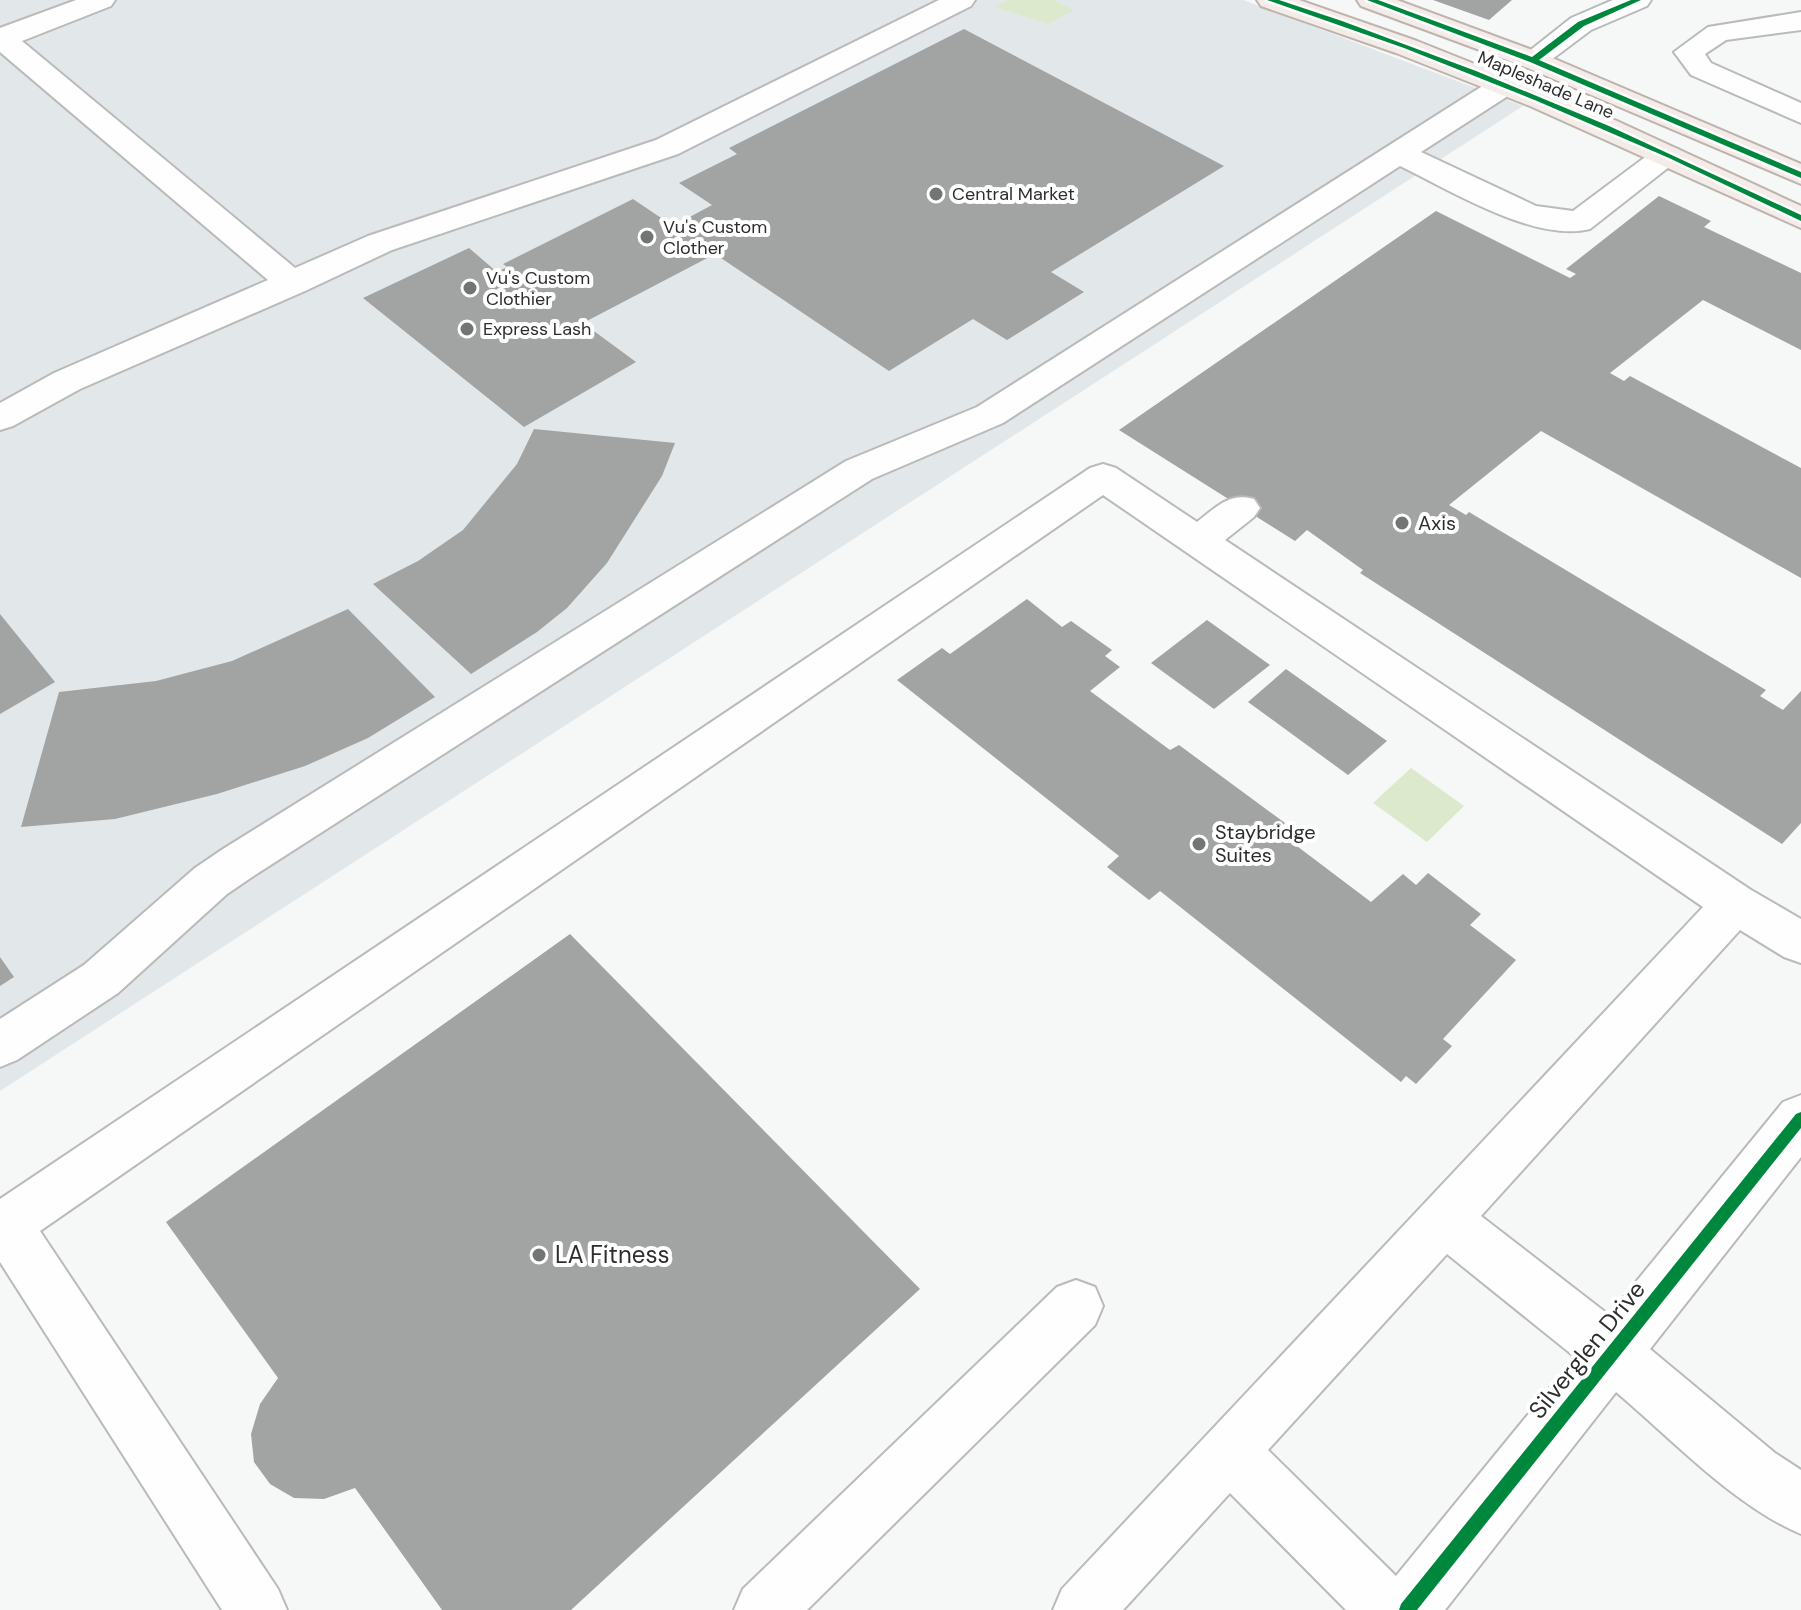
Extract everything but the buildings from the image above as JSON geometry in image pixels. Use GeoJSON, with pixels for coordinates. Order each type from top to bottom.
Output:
{"type":"FeatureCollection","features":[{"type":"Feature","properties":{"kind":"main road","name":"Mapleshade Lane"},"geometry":{"type":"LineString","coordinates":[[1271,0],[1381,37],[1503,86],[1667,156],[1801,218]]}},
{"type":"Feature","properties":{"kind":"main road","name":"Mapleshade Lane"},"geometry":{"type":"LineString","coordinates":[[1371,0],[1533,60],[1800,174]]}},
{"type":"Feature","properties":{"kind":"main road"},"geometry":{"type":"LineString","coordinates":[[1503,86],[1533,60]]}},
{"type":"Feature","properties":{"kind":"street"},"geometry":{"type":"LineString","coordinates":[[101,0],[1,36],[293,284]]}},
{"type":"Feature","properties":{"kind":"street"},"geometry":{"type":"LineString","coordinates":[[0,418],[67,381],[293,284],[380,243],[667,147],[961,0]]}},
{"type":"Feature","properties":{"kind":"street"},"geometry":{"type":"LineString","coordinates":[[1533,60],[1581,24],[1637,0]]}},
{"type":"Feature","properties":{"kind":"street"},"geometry":{"type":"LineString","coordinates":[[1801,21],[1718,33],[1689,52],[1701,69],[1719,79],[1801,114]]}},
{"type":"Feature","properties":{"kind":"street"},"geometry":{"type":"LineString","coordinates":[[0,1045],[101,979],[211,881],[239,862],[859,470],[990,415],[1503,86]]}},
{"type":"Feature","properties":{"kind":"street"},"geometry":{"type":"LineString","coordinates":[[1398,153],[1528,215],[1579,222],[1667,156]]}},
{"type":"Feature","properties":{"kind":"street"},"geometry":{"type":"LineString","coordinates":[[257,1610],[3,1227],[1103,477],[1735,904],[1801,943]]}},
{"type":"Feature","properties":{"kind":"street"},"geometry":{"type":"LineString","coordinates":[[1198,541],[1241,508]]}},
{"type":"Feature","properties":{"kind":"street"},"geometry":{"type":"LineString","coordinates":[[1083,1610],[1735,904]]}},
{"type":"Feature","properties":{"kind":"street","name":"Silverglen Drive"},"geometry":{"type":"LineString","coordinates":[[1407,1610],[1801,1118]]}},
{"type":"Feature","properties":{"kind":"street"},"geometry":{"type":"LineString","coordinates":[[1444,1219],[1613,1353],[1755,1473],[1801,1505]]}},
{"type":"Feature","properties":{"kind":"street"},"geometry":{"type":"LineString","coordinates":[[764,1610],[1076,1306]]}},
{"type":"Feature","properties":{"kind":"street"},"geometry":{"type":"LineString","coordinates":[[1229,1452],[1388,1610]]}},
{"type":"Feature","properties":{"kind":"shaded area"},"geometry":{"type":"Polygon","coordinates":[[[0,0],[1243,0],[1523,106],[0,1091],[0,0]]]}},
{"type":"Feature","properties":{"kind":"green space"},"geometry":{"type":"Polygon","coordinates":[[[1008,0],[1053,0],[1074,10],[1048,24],[995,7],[1008,0]]]}},
{"type":"Feature","properties":{"kind":"green space"},"geometry":{"type":"Polygon","coordinates":[[[1411,768],[1464,806],[1427,842],[1373,803],[1411,768]]]}},
{"type":"Feature","properties":{"kind":"cycle path"},"geometry":{"type":"LineString","coordinates":[[1271,0],[1407,47],[1540,99],[1801,218]]}},
{"type":"Feature","properties":{"kind":"cycle path"},"geometry":{"type":"LineString","coordinates":[[1371,0],[1533,60],[1801,175]]}},
{"type":"Feature","properties":{"kind":"cycle path"},"geometry":{"type":"LineString","coordinates":[[1533,60],[1581,24],[1637,0]]}},
{"type":"Feature","properties":{"kind":"cycle path"},"geometry":{"type":"LineString","coordinates":[[1407,1610],[1801,1118]]}},
{"type":"Feature","properties":{"kind":"place","name":"Central Market"},"geometry":{"type":"Point","coordinates":[936,194]}},
{"type":"Feature","properties":{"kind":"place","name":"Vu's Custom Clother"},"geometry":{"type":"Point","coordinates":[647,237]}},
{"type":"Feature","properties":{"kind":"place","name":"Vu's Custom Clothier"},"geometry":{"type":"Point","coordinates":[470,288]}},
{"type":"Feature","properties":{"kind":"place","name":"Express Lash"},"geometry":{"type":"Point","coordinates":[467,329]}},
{"type":"Feature","properties":{"kind":"place","name":"Axis"},"geometry":{"type":"Point","coordinates":[1402,523]}},
{"type":"Feature","properties":{"kind":"place","name":"Staybridge Suites"},"geometry":{"type":"Point","coordinates":[1199,844]}},
{"type":"Feature","properties":{"kind":"place","name":"LA Fitness"},"geometry":{"type":"Point","coordinates":[539,1255]}}]}
